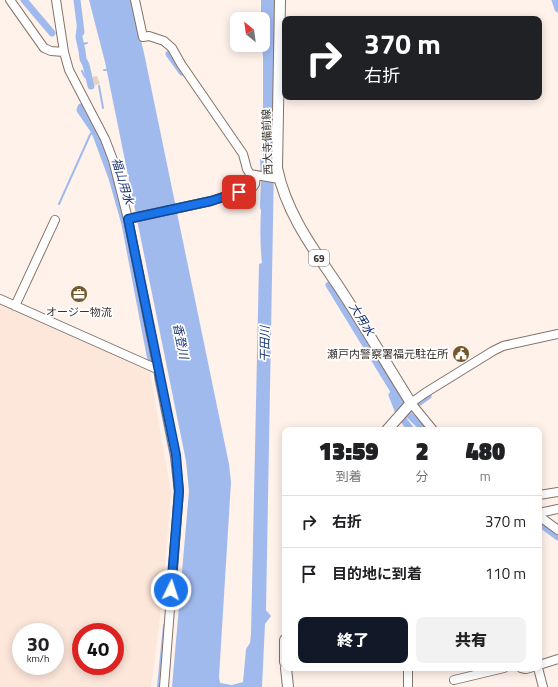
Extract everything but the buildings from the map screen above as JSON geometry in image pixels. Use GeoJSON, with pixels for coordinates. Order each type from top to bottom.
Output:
{"type":"FeatureCollection","features":[{"type":"Feature","properties":{"kind":"main road","name":"西大寺備前線"},"geometry":{"type":"LineString","coordinates":[[280,0],[277,179],[289,206],[308,241],[411,403]]}},
{"type":"Feature","properties":{"kind":"main road"},"geometry":{"type":"LineString","coordinates":[[390,427],[411,403]]}},
{"type":"Feature","properties":{"kind":"main road"},"geometry":{"type":"LineString","coordinates":[[286,671],[288,687]]}},
{"type":"Feature","properties":{"kind":"street"},"geometry":{"type":"LineString","coordinates":[[10,0],[44,48],[51,52],[64,52]]}},
{"type":"Feature","properties":{"kind":"street"},"geometry":{"type":"LineString","coordinates":[[56,0],[64,52],[69,70],[105,140],[113,160],[130,218],[157,369],[176,455],[179,491],[164,687]]}},
{"type":"Feature","properties":{"kind":"street"},"geometry":{"type":"LineString","coordinates":[[135,0],[143,36],[149,36],[164,41],[172,48],[181,64],[243,154],[250,174],[277,179]]}},
{"type":"Feature","properties":{"kind":"street"},"geometry":{"type":"LineString","coordinates":[[130,218],[211,201],[253,187],[257,176]]}},
{"type":"Feature","properties":{"kind":"street"},"geometry":{"type":"LineString","coordinates":[[15,306],[55,220]]}},
{"type":"Feature","properties":{"kind":"street"},"geometry":{"type":"LineString","coordinates":[[0,299],[157,369]]}},
{"type":"Feature","properties":{"kind":"street"},"geometry":{"type":"LineString","coordinates":[[431,427],[411,403],[503,346],[558,334]]}},
{"type":"Feature","properties":{"kind":"street"},"geometry":{"type":"LineString","coordinates":[[542,495],[558,492]]}},
{"type":"Feature","properties":{"kind":"street"},"geometry":{"type":"LineString","coordinates":[[542,513],[558,509]]}},
{"type":"Feature","properties":{"kind":"street"},"geometry":{"type":"LineString","coordinates":[[542,517],[558,530]]}},
{"type":"Feature","properties":{"kind":"street"},"geometry":{"type":"LineString","coordinates":[[542,664],[558,659]]}},
{"type":"Feature","properties":{"kind":"street"},"geometry":{"type":"LineString","coordinates":[[408,671],[408,687]]}},
{"type":"Feature","properties":{"kind":"street"},"geometry":{"type":"LineString","coordinates":[[454,680],[492,671]]}},
{"type":"Feature","properties":{"kind":"street"},"geometry":{"type":"LineString","coordinates":[[539,671],[543,687]]}},
{"type":"Feature","properties":{"kind":"shaded area"},"geometry":{"type":"Polygon","coordinates":[[[0,305],[150,372],[171,492],[161,609],[151,687],[0,687],[0,305]]]}},
{"type":"Feature","properties":{"kind":"water"},"geometry":{"type":"Polygon","coordinates":[[[89,0],[131,0],[144,53],[229,464],[231,482],[219,677],[220,683],[232,685],[243,682],[246,649],[250,643],[251,634],[259,264],[262,263],[260,237],[260,159],[263,158],[262,52],[270,52],[270,12],[261,12],[261,0],[277,0],[266,610],[271,616],[265,624],[262,687],[172,687],[189,491],[186,461],[105,62],[89,0]]]}},
{"type":"Feature","properties":{"kind":"waterway"},"geometry":{"type":"LineString","coordinates":[[24,0],[52,33]]}},
{"type":"Feature","properties":{"kind":"waterway","name":"大用水"},"geometry":{"type":"LineString","coordinates":[[77,0],[81,32]]}},
{"type":"Feature","properties":{"kind":"waterway"},"geometry":{"type":"LineString","coordinates":[[555,0],[558,9]]}},
{"type":"Feature","properties":{"kind":"waterway","name":"福山用水"},"geometry":{"type":"LineString","coordinates":[[80,28],[79,37],[83,59],[91,86]]}},
{"type":"Feature","properties":{"kind":"waterway","name":"大用水"},"geometry":{"type":"LineString","coordinates":[[83,44],[87,43]]}},
{"type":"Feature","properties":{"kind":"waterway","name":"大用水"},"geometry":{"type":"LineString","coordinates":[[169,54],[182,72]]}},
{"type":"Feature","properties":{"kind":"waterway"},"geometry":{"type":"LineString","coordinates":[[82,71],[85,77],[86,76]]}},
{"type":"Feature","properties":{"kind":"waterway"},"geometry":{"type":"LineString","coordinates":[[99,86],[103,108]]}},
{"type":"Feature","properties":{"kind":"waterway","name":"福山用水"},"geometry":{"type":"LineString","coordinates":[[81,107],[80,110],[95,132],[112,178],[125,224],[151,360]]}},
{"type":"Feature","properties":{"kind":"waterway"},"geometry":{"type":"LineString","coordinates":[[59,204],[90,135],[95,128]]}},
{"type":"Feature","properties":{"kind":"waterway","name":"大用水"},"geometry":{"type":"LineString","coordinates":[[329,285],[403,406]]}},
{"type":"Feature","properties":{"kind":"waterway"},"geometry":{"type":"LineString","coordinates":[[155,378],[171,458],[175,495]]}},
{"type":"Feature","properties":{"kind":"waterway"},"geometry":{"type":"LineString","coordinates":[[392,395],[399,413]]}},
{"type":"Feature","properties":{"kind":"waterway"},"geometry":{"type":"LineString","coordinates":[[417,404],[428,396]]}},
{"type":"Feature","properties":{"kind":"waterway","name":"大用水"},"geometry":{"type":"LineString","coordinates":[[408,414],[422,427]]}},
{"type":"Feature","properties":{"kind":"waterway"},"geometry":{"type":"LineString","coordinates":[[403,419],[409,427]]}},
{"type":"Feature","properties":{"kind":"waterway","name":"大用水"},"geometry":{"type":"LineString","coordinates":[[542,525],[558,537]]}},
{"type":"Feature","properties":{"kind":"waterway"},"geometry":{"type":"LineString","coordinates":[[166,599],[171,545]]}},
{"type":"Feature","properties":{"kind":"waterway"},"geometry":{"type":"LineString","coordinates":[[158,687],[164,625]]}},
{"type":"Feature","properties":{"kind":"place","name":"オージー物流"},"geometry":{"type":"Point","coordinates":[79,294]}},
{"type":"Feature","properties":{"kind":"place","name":"瀬戸内警察署福元駐在所"},"geometry":{"type":"Point","coordinates":[461,354]}},
{"type":"Feature","properties":{"kind":"route"},"geometry":{"type":"LineString","coordinates":[[171,590],[179,491],[176,455],[157,369],[128,219],[211,201],[239,192]]}},
{"type":"Feature","properties":{"kind":"water label","name":"香登川"},"geometry":{"type":"Point","coordinates":[181,341]}},
{"type":"Feature","properties":{"kind":"water label","name":"干田川"},"geometry":{"type":"Point","coordinates":[264,344]}}]}
